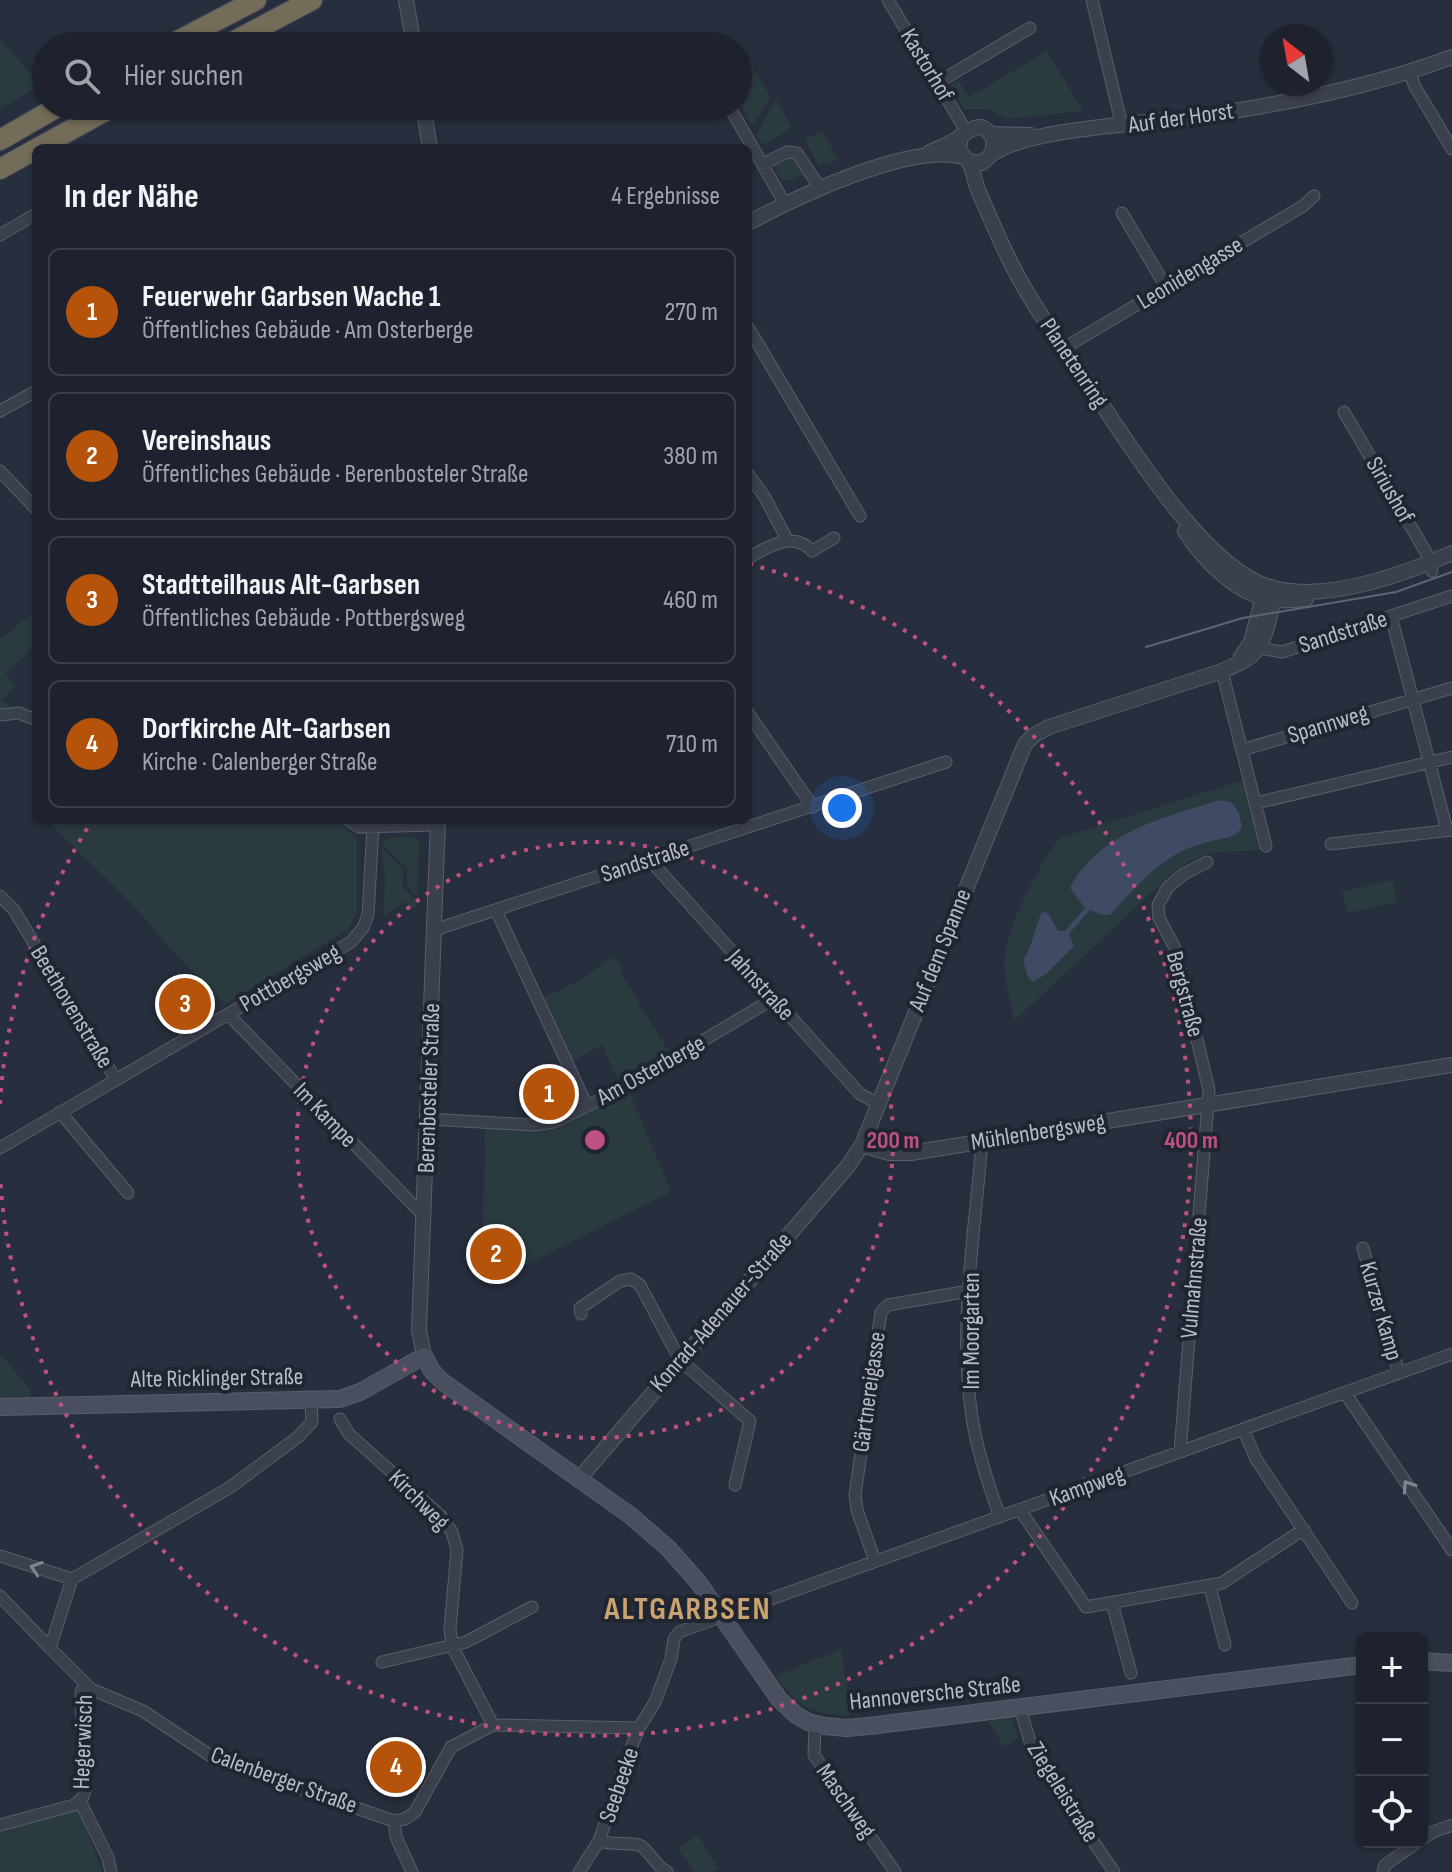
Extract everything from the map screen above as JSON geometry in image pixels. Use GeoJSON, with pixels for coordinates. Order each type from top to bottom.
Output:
{"type":"FeatureCollection","features":[{"type":"Feature","properties":{"kind":"highway"},"geometry":{"type":"LineString","coordinates":[[195,32],[256,0]]}},
{"type":"Feature","properties":{"kind":"highway"},"geometry":{"type":"LineString","coordinates":[[251,32],[312,0]]}},
{"type":"Feature","properties":{"kind":"highway"},"geometry":{"type":"LineString","coordinates":[[0,140],[35,120]]}},
{"type":"Feature","properties":{"kind":"highway"},"geometry":{"type":"LineString","coordinates":[[46,144],[89,120]]}},
{"type":"Feature","properties":{"kind":"highway"},"geometry":{"type":"LineString","coordinates":[[0,169],[32,152]]}},
{"type":"Feature","properties":{"kind":"main road","name":"Alte Ricklinger Straße"},"geometry":{"type":"LineString","coordinates":[[0,1407],[351,1396],[424,1356]]}},
{"type":"Feature","properties":{"kind":"main road","name":"Hannoversche Straße"},"geometry":{"type":"LineString","coordinates":[[424,1356],[443,1382],[631,1516],[668,1548],[698,1582],[779,1699],[802,1719],[815,1724],[847,1728],[1356,1666]]}},
{"type":"Feature","properties":{"kind":"main road"},"geometry":{"type":"LineString","coordinates":[[1428,1661],[1452,1663]]}},
{"type":"Feature","properties":{"kind":"street"},"geometry":{"type":"LineString","coordinates":[[406,0],[412,32]]}},
{"type":"Feature","properties":{"kind":"street","name":"Kastorhof"},"geometry":{"type":"LineString","coordinates":[[888,0],[963,134]]}},
{"type":"Feature","properties":{"kind":"street"},"geometry":{"type":"LineString","coordinates":[[1092,0],[1122,126]]}},
{"type":"Feature","properties":{"kind":"street"},"geometry":{"type":"LineString","coordinates":[[937,83],[1030,28]]}},
{"type":"Feature","properties":{"kind":"street","name":"Auf der Horst"},"geometry":{"type":"LineString","coordinates":[[991,134],[1048,135],[1290,101],[1410,72],[1452,57]]}},
{"type":"Feature","properties":{"kind":"street"},"geometry":{"type":"LineString","coordinates":[[1410,72],[1414,85],[1452,149]]}},
{"type":"Feature","properties":{"kind":"street"},"geometry":{"type":"LineString","coordinates":[[425,120],[429,144]]}},
{"type":"Feature","properties":{"kind":"street"},"geometry":{"type":"LineString","coordinates":[[737,120],[751,144]]}},
{"type":"Feature","properties":{"kind":"street"},"geometry":{"type":"LineString","coordinates":[[752,221],[857,174],[914,158],[943,155],[982,163],[990,157],[995,147],[991,134],[979,127],[914,158]]}},
{"type":"Feature","properties":{"kind":"street"},"geometry":{"type":"LineString","coordinates":[[963,134],[959,150],[965,159]]}},
{"type":"Feature","properties":{"kind":"street","name":"Auf der Horst"},"geometry":{"type":"LineString","coordinates":[[990,157],[1000,149],[1048,135]]}},
{"type":"Feature","properties":{"kind":"street"},"geometry":{"type":"LineString","coordinates":[[752,145],[785,204]]}},
{"type":"Feature","properties":{"kind":"street"},"geometry":{"type":"LineString","coordinates":[[763,164],[787,152],[797,153],[820,188]]}},
{"type":"Feature","properties":{"kind":"street","name":"Planetenring"},"geometry":{"type":"LineString","coordinates":[[985,201],[990,157]]}},
{"type":"Feature","properties":{"kind":"street","name":"Planetenring"},"geometry":{"type":"LineString","coordinates":[[965,159],[973,169],[978,190],[1014,270],[1180,515],[1186,533],[1226,576],[1242,588],[1270,595]]}},
{"type":"Feature","properties":{"kind":"street","name":"Leonidengasse"},"geometry":{"type":"LineString","coordinates":[[1064,348],[1303,206],[1314,196]]}},
{"type":"Feature","properties":{"kind":"street"},"geometry":{"type":"LineString","coordinates":[[1122,213],[1166,287]]}},
{"type":"Feature","properties":{"kind":"street"},"geometry":{"type":"LineString","coordinates":[[0,235],[32,216]]}},
{"type":"Feature","properties":{"kind":"street"},"geometry":{"type":"LineString","coordinates":[[752,334],[860,516]]}},
{"type":"Feature","properties":{"kind":"street"},"geometry":{"type":"LineString","coordinates":[[0,411],[32,393]]}},
{"type":"Feature","properties":{"kind":"street","name":"Siriushof"},"geometry":{"type":"LineString","coordinates":[[1344,412],[1431,567]]}},
{"type":"Feature","properties":{"kind":"street"},"geometry":{"type":"LineString","coordinates":[[0,471],[32,505]]}},
{"type":"Feature","properties":{"kind":"street"},"geometry":{"type":"LineString","coordinates":[[752,480],[788,541]]}},
{"type":"Feature","properties":{"kind":"street"},"geometry":{"type":"LineString","coordinates":[[752,556],[788,541],[799,541],[812,551],[834,538]]}},
{"type":"Feature","properties":{"kind":"street"},"geometry":{"type":"LineString","coordinates":[[1431,567],[1452,553]]}},
{"type":"Feature","properties":{"kind":"street"},"geometry":{"type":"LineString","coordinates":[[1270,595],[1310,599],[1368,592],[1452,562]]}},
{"type":"Feature","properties":{"kind":"street"},"geometry":{"type":"LineString","coordinates":[[1228,669],[1249,659],[1259,648],[1270,595]]}},
{"type":"Feature","properties":{"kind":"street"},"geometry":{"type":"LineString","coordinates":[[1228,669],[1251,642],[1270,595]]}},
{"type":"Feature","properties":{"kind":"street","name":"Sandstraße"},"geometry":{"type":"LineString","coordinates":[[1259,648],[1282,652],[1452,596]]}},
{"type":"Feature","properties":{"kind":"street"},"geometry":{"type":"LineString","coordinates":[[1331,844],[1450,830],[1428,762],[1391,616]]}},
{"type":"Feature","properties":{"kind":"street"},"geometry":{"type":"LineString","coordinates":[[1228,669],[1242,750],[1266,846]]}},
{"type":"Feature","properties":{"kind":"street","name":"Auf dem Spanne"},"geometry":{"type":"LineString","coordinates":[[862,1145],[1019,755],[1030,739],[1042,730],[1228,669]]}},
{"type":"Feature","properties":{"kind":"street","name":"Spannweg"},"geometry":{"type":"LineString","coordinates":[[1242,750],[1452,688]]}},
{"type":"Feature","properties":{"kind":"street"},"geometry":{"type":"LineString","coordinates":[[0,715],[19,713],[32,718]]}},
{"type":"Feature","properties":{"kind":"street"},"geometry":{"type":"LineString","coordinates":[[752,719],[813,807]]}},
{"type":"Feature","properties":{"kind":"street"},"geometry":{"type":"LineString","coordinates":[[1256,803],[1452,757]]}},
{"type":"Feature","properties":{"kind":"street","name":"Sandstraße"},"geometry":{"type":"LineString","coordinates":[[434,930],[946,762]]}},
{"type":"Feature","properties":{"kind":"street"},"geometry":{"type":"LineString","coordinates":[[354,824],[359,827],[416,824]]}},
{"type":"Feature","properties":{"kind":"street","name":"Berenbosteler Straße"},"geometry":{"type":"LineString","coordinates":[[424,1356],[419,1336],[438,824]]}},
{"type":"Feature","properties":{"kind":"street","name":"Pottbergsweg"},"geometry":{"type":"LineString","coordinates":[[0,1148],[358,935],[368,915],[373,826]]}},
{"type":"Feature","properties":{"kind":"street","name":"Jahnstraße"},"geometry":{"type":"LineString","coordinates":[[649,859],[860,1094],[877,1103]]}},
{"type":"Feature","properties":{"kind":"street","name":"Bergstraße"},"geometry":{"type":"LineString","coordinates":[[1207,862],[1168,887],[1160,899],[1158,912],[1175,948],[1209,1090],[1208,1105]]}},
{"type":"Feature","properties":{"kind":"street","name":"Beethovenstraße"},"geometry":{"type":"LineString","coordinates":[[0,896],[15,912],[116,1080]]}},
{"type":"Feature","properties":{"kind":"street"},"geometry":{"type":"LineString","coordinates":[[496,910],[587,1106]]}},
{"type":"Feature","properties":{"kind":"street","name":"Am Osterberge"},"geometry":{"type":"LineString","coordinates":[[428,1119],[541,1125],[565,1118],[618,1091],[773,999]]}},
{"type":"Feature","properties":{"kind":"street","name":"Im Kampe"},"geometry":{"type":"LineString","coordinates":[[228,1014],[423,1215]]}},
{"type":"Feature","properties":{"kind":"street","name":"Mühlenbergsweg"},"geometry":{"type":"LineString","coordinates":[[862,1145],[897,1154],[1452,1065]]}},
{"type":"Feature","properties":{"kind":"street","name":"Vulmahnstraße"},"geometry":{"type":"LineString","coordinates":[[1180,1452],[1208,1105]]}},
{"type":"Feature","properties":{"kind":"street"},"geometry":{"type":"LineString","coordinates":[[60,1112],[128,1193]]}},
{"type":"Feature","properties":{"kind":"street","name":"Im Moorgarten"},"geometry":{"type":"LineString","coordinates":[[982,1141],[969,1291],[968,1361],[971,1413],[982,1464],[1000,1517]]}},
{"type":"Feature","properties":{"kind":"street","name":"Konrad-Adenauer-Straße"},"geometry":{"type":"LineString","coordinates":[[579,1479],[848,1166],[862,1145]]}},
{"type":"Feature","properties":{"kind":"street","name":"Kurzer Kamp"},"geometry":{"type":"LineString","coordinates":[[1363,1248],[1399,1373]]}},
{"type":"Feature","properties":{"kind":"street"},"geometry":{"type":"LineString","coordinates":[[581,1314],[580,1308],[620,1281],[636,1281],[680,1360],[750,1421],[735,1485]]}},
{"type":"Feature","properties":{"kind":"street","name":"Gärtnereigasse"},"geometry":{"type":"LineString","coordinates":[[875,1561],[857,1510],[855,1495],[880,1314],[888,1305],[969,1291]]}},
{"type":"Feature","properties":{"kind":"street","name":"Kampweg"},"geometry":{"type":"LineString","coordinates":[[722,1616],[1452,1354]]}},
{"type":"Feature","properties":{"kind":"street"},"geometry":{"type":"LineString","coordinates":[[1345,1393],[1452,1550]]}},
{"type":"Feature","properties":{"kind":"street"},"geometry":{"type":"LineString","coordinates":[[50,1648],[72,1579],[229,1488],[298,1437],[312,1422],[311,1399]]}},
{"type":"Feature","properties":{"kind":"street","name":"Kirchweg"},"geometry":{"type":"LineString","coordinates":[[340,1419],[349,1434],[441,1516],[452,1532],[457,1550],[450,1629],[452,1646],[493,1725]]}},
{"type":"Feature","properties":{"kind":"street"},"geometry":{"type":"LineString","coordinates":[[1243,1429],[1256,1459],[1352,1603]]}},
{"type":"Feature","properties":{"kind":"street"},"geometry":{"type":"LineString","coordinates":[[1020,1510],[1086,1607],[1210,1587],[1231,1579],[1304,1529]]}},
{"type":"Feature","properties":{"kind":"street"},"geometry":{"type":"LineString","coordinates":[[0,1556],[72,1579]]}},
{"type":"Feature","properties":{"kind":"street"},"geometry":{"type":"LineString","coordinates":[[1210,1587],[1225,1645]]}},
{"type":"Feature","properties":{"kind":"street","name":"Calenberger Straße"},"geometry":{"type":"LineString","coordinates":[[0,1596],[85,1684],[97,1692],[143,1711],[217,1760],[394,1821]]}},
{"type":"Feature","properties":{"kind":"street"},"geometry":{"type":"LineString","coordinates":[[1112,1603],[1131,1673]]}},
{"type":"Feature","properties":{"kind":"street"},"geometry":{"type":"LineString","coordinates":[[382,1662],[466,1642],[532,1607]]}},
{"type":"Feature","properties":{"kind":"street"},"geometry":{"type":"LineString","coordinates":[[412,1872],[396,1837],[394,1821],[405,1819],[415,1812],[451,1747],[493,1725],[639,1728],[663,1683],[677,1635],[687,1627],[722,1616]]}},
{"type":"Feature","properties":{"kind":"street","name":"Hegerwisch"},"geometry":{"type":"LineString","coordinates":[[0,1825],[80,1801],[85,1790],[81,1692],[85,1684]]}},
{"type":"Feature","properties":{"kind":"street","name":"Ziegeleistraße"},"geometry":{"type":"LineString","coordinates":[[1020,1708],[1034,1755],[1114,1872]]}},
{"type":"Feature","properties":{"kind":"street","name":"Maschweg"},"geometry":{"type":"LineString","coordinates":[[815,1724],[814,1755],[895,1872]]}},
{"type":"Feature","properties":{"kind":"street","name":"Seebeeke"},"geometry":{"type":"LineString","coordinates":[[579,1872],[599,1841],[639,1728]]}},
{"type":"Feature","properties":{"kind":"street","name":"Hegerwisch"},"geometry":{"type":"LineString","coordinates":[[80,1801],[108,1858],[111,1872]]}},
{"type":"Feature","properties":{"kind":"street"},"geometry":{"type":"LineString","coordinates":[[1428,1835],[1452,1825]]}},
{"type":"Feature","properties":{"kind":"street","name":"Seebeeke"},"geometry":{"type":"LineString","coordinates":[[599,1841],[639,1846],[648,1851],[656,1866],[667,1872]]}},
{"type":"Feature","properties":{"kind":"street"},"geometry":{"type":"LineString","coordinates":[[1383,1872],[1385,1865],[1410,1848]]}},
{"type":"Feature","properties":{"kind":"shaded area"},"geometry":{"type":"Polygon","coordinates":[[[0,39],[32,75],[32,90],[0,109],[0,39]]]}},
{"type":"Feature","properties":{"kind":"shaded area"},"geometry":{"type":"Polygon","coordinates":[[[1047,51],[1083,111],[1007,119],[988,109],[964,109],[951,88],[951,84],[958,80],[969,97],[1047,51]]]}},
{"type":"Feature","properties":{"kind":"shaded area"},"geometry":{"type":"Polygon","coordinates":[[[752,66],[770,97],[752,126],[749,120],[752,120],[752,66]]]}},
{"type":"Feature","properties":{"kind":"shaded area"},"geometry":{"type":"Polygon","coordinates":[[[776,99],[792,128],[763,145],[756,135],[776,99]]]}},
{"type":"Feature","properties":{"kind":"shaded area"},"geometry":{"type":"Polygon","coordinates":[[[823,131],[838,160],[819,166],[805,140],[823,131]]]}},
{"type":"Feature","properties":{"kind":"shaded area"},"geometry":{"type":"Polygon","coordinates":[[[788,155],[797,161],[805,174],[788,181],[780,179],[772,163],[788,155]]]}},
{"type":"Feature","properties":{"kind":"shaded area"},"geometry":{"type":"Polygon","coordinates":[[[32,614],[32,649],[5,673],[16,686],[2,700],[11,706],[0,709],[0,639],[32,614]]]}},
{"type":"Feature","properties":{"kind":"shaded area"},"geometry":{"type":"Polygon","coordinates":[[[1244,780],[1261,850],[1211,853],[1189,861],[1014,1021],[1005,973],[1006,945],[1026,895],[1060,838],[1244,780]]]}},
{"type":"Feature","properties":{"kind":"shaded area"},"geometry":{"type":"Polygon","coordinates":[[[51,824],[341,824],[357,840],[357,913],[348,929],[225,1005],[135,907],[51,824]]]}},
{"type":"Feature","properties":{"kind":"shaded area"},"geometry":{"type":"Polygon","coordinates":[[[396,837],[414,837],[419,842],[417,896],[407,886],[407,869],[382,843],[396,837]]]}},
{"type":"Feature","properties":{"kind":"shaded area"},"geometry":{"type":"Polygon","coordinates":[[[381,847],[403,869],[403,887],[417,901],[411,910],[406,901],[383,916],[385,878],[381,847]]]}},
{"type":"Feature","properties":{"kind":"shaded area"},"geometry":{"type":"Polygon","coordinates":[[[1393,880],[1397,902],[1347,913],[1342,892],[1393,880]]]}},
{"type":"Feature","properties":{"kind":"shaded area"},"geometry":{"type":"Polygon","coordinates":[[[613,956],[623,967],[620,971],[670,1054],[620,1083],[602,1045],[570,1063],[541,999],[581,980],[613,956]]]}},
{"type":"Feature","properties":{"kind":"shaded area"},"geometry":{"type":"Polygon","coordinates":[[[629,1091],[671,1192],[530,1263],[482,1281],[485,1125],[542,1130],[629,1091]]]}},
{"type":"Feature","properties":{"kind":"shaded area"},"geometry":{"type":"Polygon","coordinates":[[[0,1354],[30,1389],[30,1399],[0,1399],[0,1354]]]}},
{"type":"Feature","properties":{"kind":"shaded area"},"geometry":{"type":"Polygon","coordinates":[[[841,1649],[851,1716],[808,1707],[791,1695],[776,1676],[841,1649]]]}},
{"type":"Feature","properties":{"kind":"shaded area"},"geometry":{"type":"Polygon","coordinates":[[[1011,1718],[1018,1738],[1004,1747],[988,1721],[1011,1718]]]}},
{"type":"Feature","properties":{"kind":"shaded area"},"geometry":{"type":"Polygon","coordinates":[[[78,1808],[103,1872],[0,1872],[0,1828],[78,1808]]]}},
{"type":"Feature","properties":{"kind":"shaded area"},"geometry":{"type":"Polygon","coordinates":[[[698,1835],[719,1869],[694,1872],[678,1848],[698,1835]]]}},
{"type":"Feature","properties":{"kind":"water"},"geometry":{"type":"Polygon","coordinates":[[[1220,800],[1232,803],[1239,813],[1242,827],[1236,835],[1187,849],[1165,861],[1110,915],[1090,910],[1069,934],[1074,946],[1046,974],[1033,982],[1027,975],[1023,960],[1042,912],[1048,913],[1058,931],[1065,931],[1085,908],[1070,888],[1098,853],[1135,829],[1220,800]]]}},
{"type":"Feature","properties":{"kind":"tram line"},"geometry":{"type":"LineString","coordinates":[[1146,647],[1243,618],[1396,592],[1452,572]]}},
{"type":"Feature","properties":{"kind":"place","name":"Stadtteilhaus Alt-Garbsen"},"geometry":{"type":"Point","coordinates":[185,1004]}},
{"type":"Feature","properties":{"kind":"place","name":"Feuerwehr Garbsen Wache 1"},"geometry":{"type":"Point","coordinates":[549,1094]}},
{"type":"Feature","properties":{"kind":"place","name":"Vereinshaus"},"geometry":{"type":"Point","coordinates":[496,1254]}},
{"type":"Feature","properties":{"kind":"place","name":"Dorfkirche Alt-Garbsen"},"geometry":{"type":"Point","coordinates":[396,1767]}},
{"type":"Feature","properties":{"kind":"district","name":"ALTGARBSEN"},"geometry":{"type":"Point","coordinates":[688,1609]}}]}
